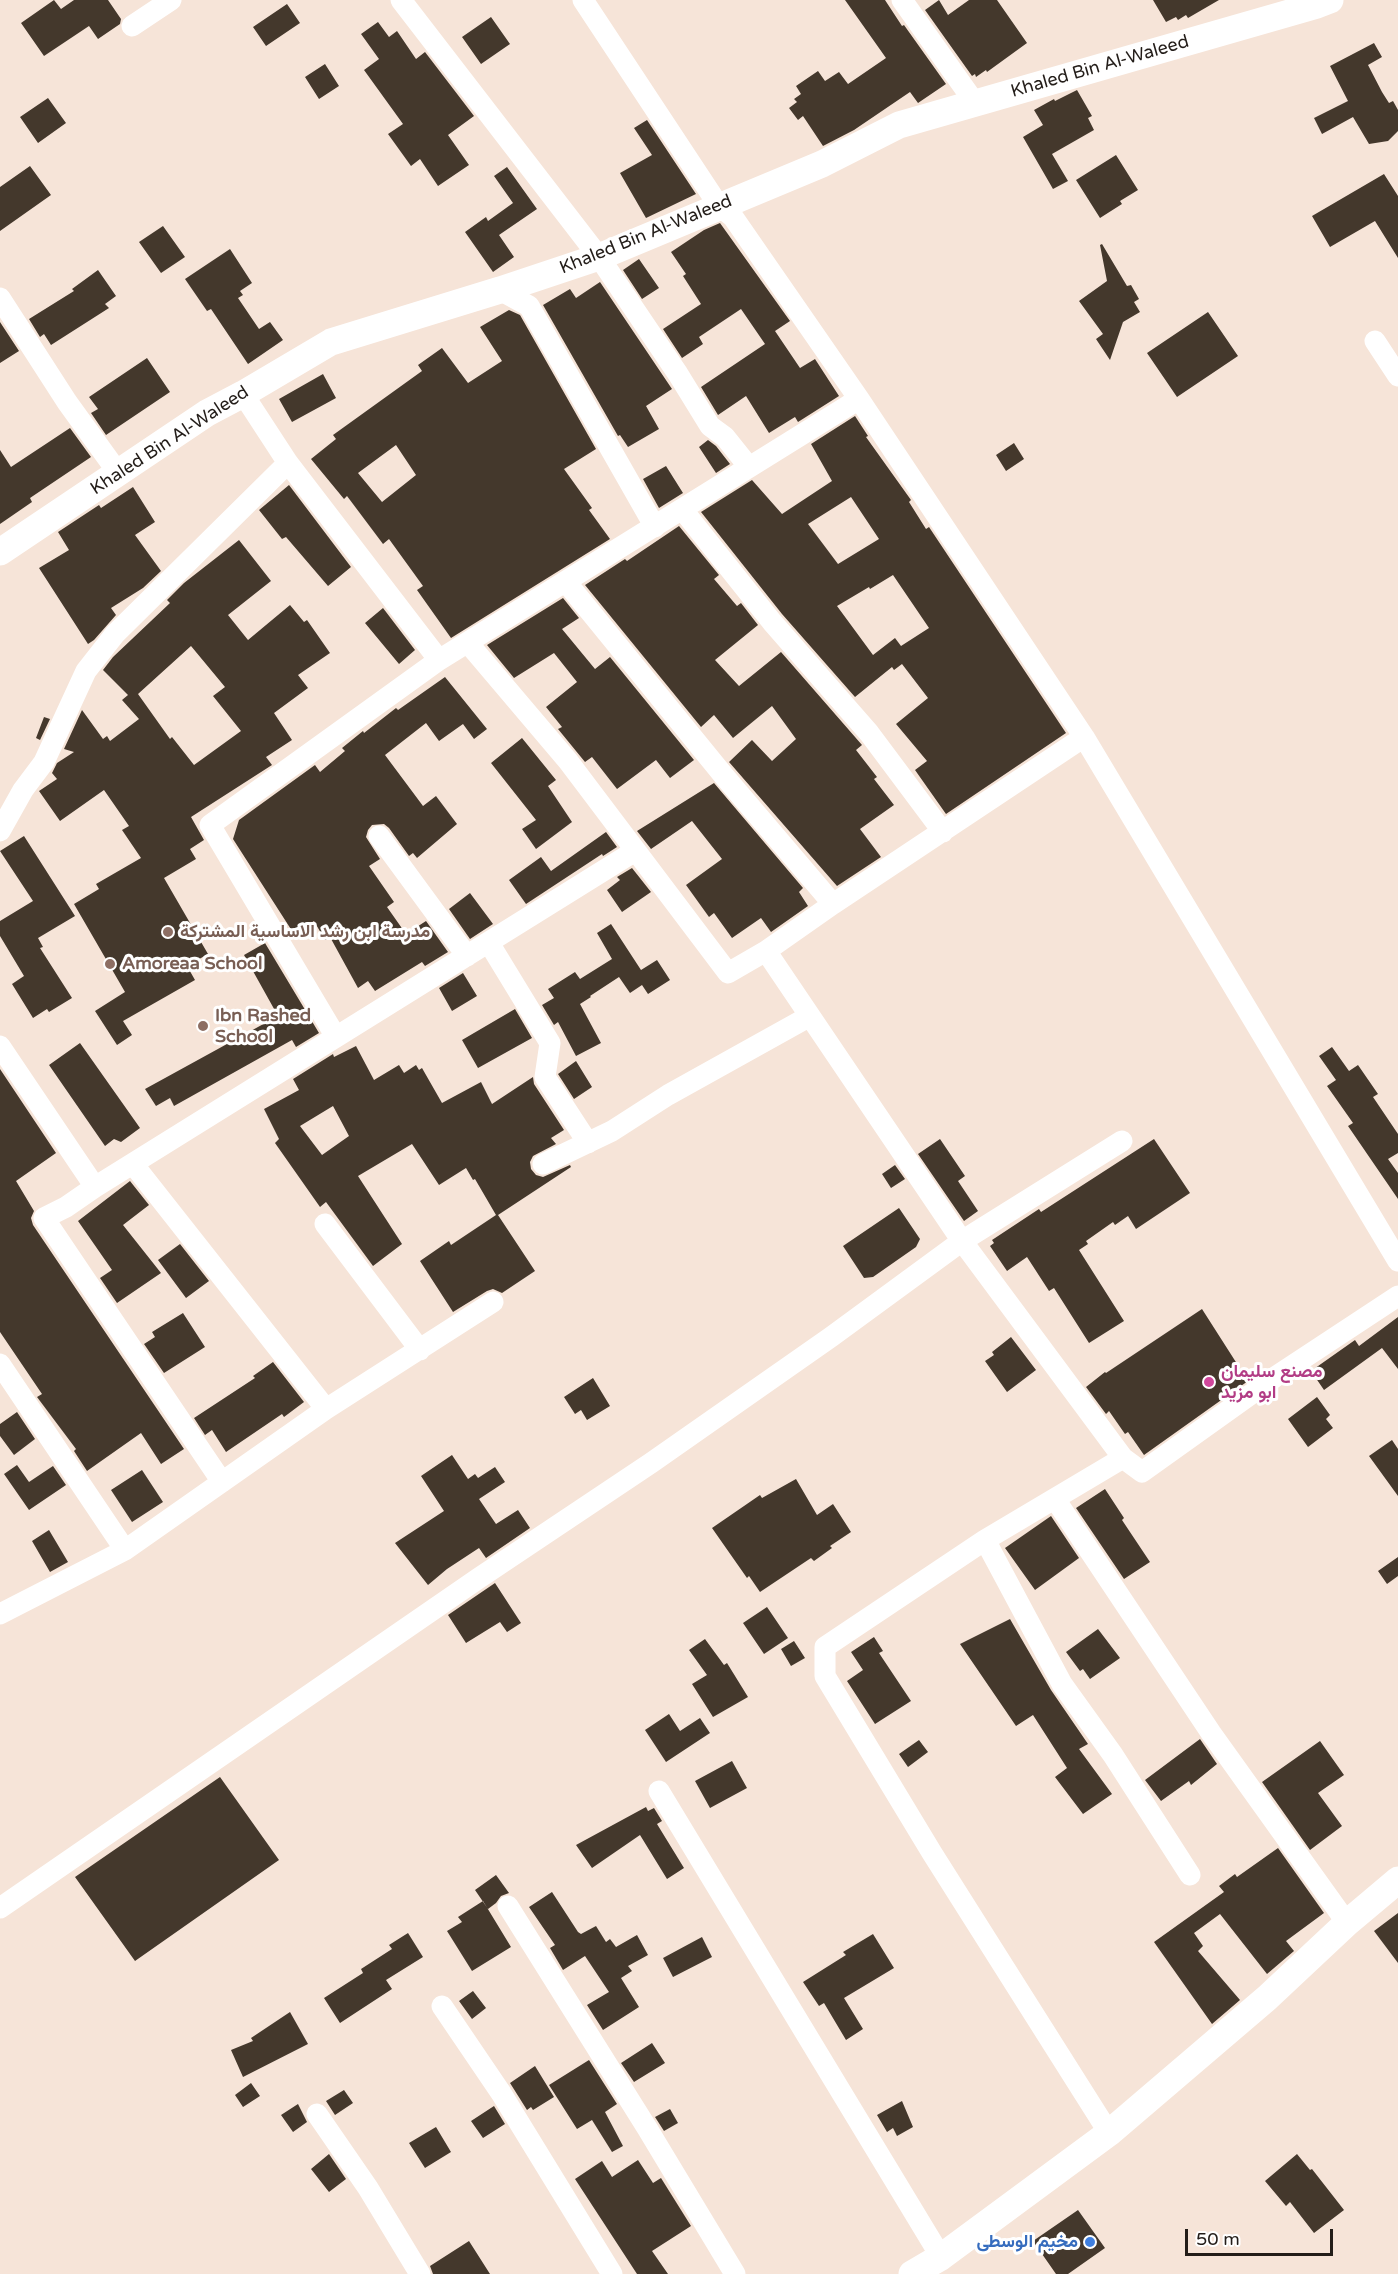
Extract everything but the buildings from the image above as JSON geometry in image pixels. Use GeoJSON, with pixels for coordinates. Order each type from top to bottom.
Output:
{"type":"FeatureCollection","features":[{"type":"Feature","properties":{"kind":"street"},"geometry":{"type":"LineString","coordinates":[[132,26],[171,0]]}},
{"type":"Feature","properties":{"kind":"street"},"geometry":{"type":"LineString","coordinates":[[401,0],[599,257],[678,374],[710,426],[725,437],[749,467]]}},
{"type":"Feature","properties":{"kind":"street"},"geometry":{"type":"LineString","coordinates":[[583,0],[719,206],[733,217],[859,399],[1084,737],[1398,1261]]}},
{"type":"Feature","properties":{"kind":"street"},"geometry":{"type":"LineString","coordinates":[[902,0],[975,103]]}},
{"type":"Feature","properties":{"kind":"street","name":"Khaled Bin Al-Waleed"},"geometry":{"type":"LineString","coordinates":[[0,552],[207,413],[331,342],[599,257],[822,164],[899,125],[1330,0]]}},
{"type":"Feature","properties":{"kind":"street"},"geometry":{"type":"LineString","coordinates":[[500,290],[529,306],[655,527]]}},
{"type":"Feature","properties":{"kind":"street"},"geometry":{"type":"LineString","coordinates":[[0,298],[67,402],[118,474]]}},
{"type":"Feature","properties":{"kind":"street"},"geometry":{"type":"LineString","coordinates":[[1375,341],[1398,376]]}},
{"type":"Feature","properties":{"kind":"street"},"geometry":{"type":"LineString","coordinates":[[243,394],[288,464],[439,660]]}},
{"type":"Feature","properties":{"kind":"street"},"geometry":{"type":"LineString","coordinates":[[336,1037],[210,825],[439,660],[859,399]]}},
{"type":"Feature","properties":{"kind":"street"},"geometry":{"type":"LineString","coordinates":[[0,831],[23,790],[44,762],[86,671],[108,643],[288,464]]}},
{"type":"Feature","properties":{"kind":"street"},"geometry":{"type":"LineString","coordinates":[[681,509],[771,622],[868,733],[943,832]]}},
{"type":"Feature","properties":{"kind":"street"},"geometry":{"type":"LineString","coordinates":[[566,582],[724,776],[833,904]]}},
{"type":"Feature","properties":{"kind":"street"},"geometry":{"type":"LineString","coordinates":[[468,643],[568,761],[729,973],[766,951],[1084,737]]}},
{"type":"Feature","properties":{"kind":"street"},"geometry":{"type":"LineString","coordinates":[[379,836],[466,957]]}},
{"type":"Feature","properties":{"kind":"street"},"geometry":{"type":"LineString","coordinates":[[222,1482],[44,1218],[635,851]]}},
{"type":"Feature","properties":{"kind":"street"},"geometry":{"type":"LineString","coordinates":[[489,943],[550,1043],[545,1077],[588,1143]]}},
{"type":"Feature","properties":{"kind":"street"},"geometry":{"type":"LineString","coordinates":[[766,951],[962,1241],[1123,1458],[1142,1472],[1275,1377],[1398,1296]]}},
{"type":"Feature","properties":{"kind":"street"},"geometry":{"type":"LineString","coordinates":[[543,1164],[612,1131],[668,1095],[810,1016]]}},
{"type":"Feature","properties":{"kind":"street"},"geometry":{"type":"LineString","coordinates":[[0,1046],[95,1186]]}},
{"type":"Feature","properties":{"kind":"street"},"geometry":{"type":"LineString","coordinates":[[0,1908],[469,1585],[670,1450],[831,1337],[962,1241],[1122,1141]]}},
{"type":"Feature","properties":{"kind":"street"},"geometry":{"type":"LineString","coordinates":[[133,1164],[166,1209],[326,1409]]}},
{"type":"Feature","properties":{"kind":"street"},"geometry":{"type":"LineString","coordinates":[[325,1224],[420,1350]]}},
{"type":"Feature","properties":{"kind":"street"},"geometry":{"type":"LineString","coordinates":[[0,1614],[125,1550],[326,1409],[493,1302]]}},
{"type":"Feature","properties":{"kind":"street"},"geometry":{"type":"LineString","coordinates":[[0,1364],[125,1550]]}},
{"type":"Feature","properties":{"kind":"street"},"geometry":{"type":"LineString","coordinates":[[1109,2133],[932,1853],[825,1676],[825,1647],[986,1540],[1123,1458]]}},
{"type":"Feature","properties":{"kind":"street"},"geometry":{"type":"LineString","coordinates":[[1055,1499],[1211,1732],[1347,1923]]}},
{"type":"Feature","properties":{"kind":"street"},"geometry":{"type":"LineString","coordinates":[[986,1540],[1062,1684],[1113,1755],[1190,1875]]}},
{"type":"Feature","properties":{"kind":"street"},"geometry":{"type":"LineString","coordinates":[[659,1791],[941,2257]]}},
{"type":"Feature","properties":{"kind":"street"},"geometry":{"type":"LineString","coordinates":[[912,2274],[941,2257],[1109,2133],[1267,1998],[1347,1923],[1398,1880]]}},
{"type":"Feature","properties":{"kind":"street"},"geometry":{"type":"LineString","coordinates":[[508,1906],[735,2274]]}},
{"type":"Feature","properties":{"kind":"street"},"geometry":{"type":"LineString","coordinates":[[441,2006],[501,2093],[612,2274]]}},
{"type":"Feature","properties":{"kind":"street"},"geometry":{"type":"LineString","coordinates":[[317,2114],[368,2188],[420,2274]]}},
{"type":"Feature","properties":{"kind":"place","name":"مدرسة ابن رشد الاساسية المشتركة"},"geometry":{"type":"Point","coordinates":[168,932]}},
{"type":"Feature","properties":{"kind":"place","name":"Amoreaa School"},"geometry":{"type":"Point","coordinates":[110,964]}},
{"type":"Feature","properties":{"kind":"place","name":"Ibn Rashed School"},"geometry":{"type":"Point","coordinates":[203,1026]}},
{"type":"Feature","properties":{"kind":"place","name":"مصنع سليمان ابو مزيد"},"geometry":{"type":"Point","coordinates":[1209,1382]}},
{"type":"Feature","properties":{"kind":"place","name":"مخيم الوسطى"},"geometry":{"type":"Point","coordinates":[1090,2242]}}]}
